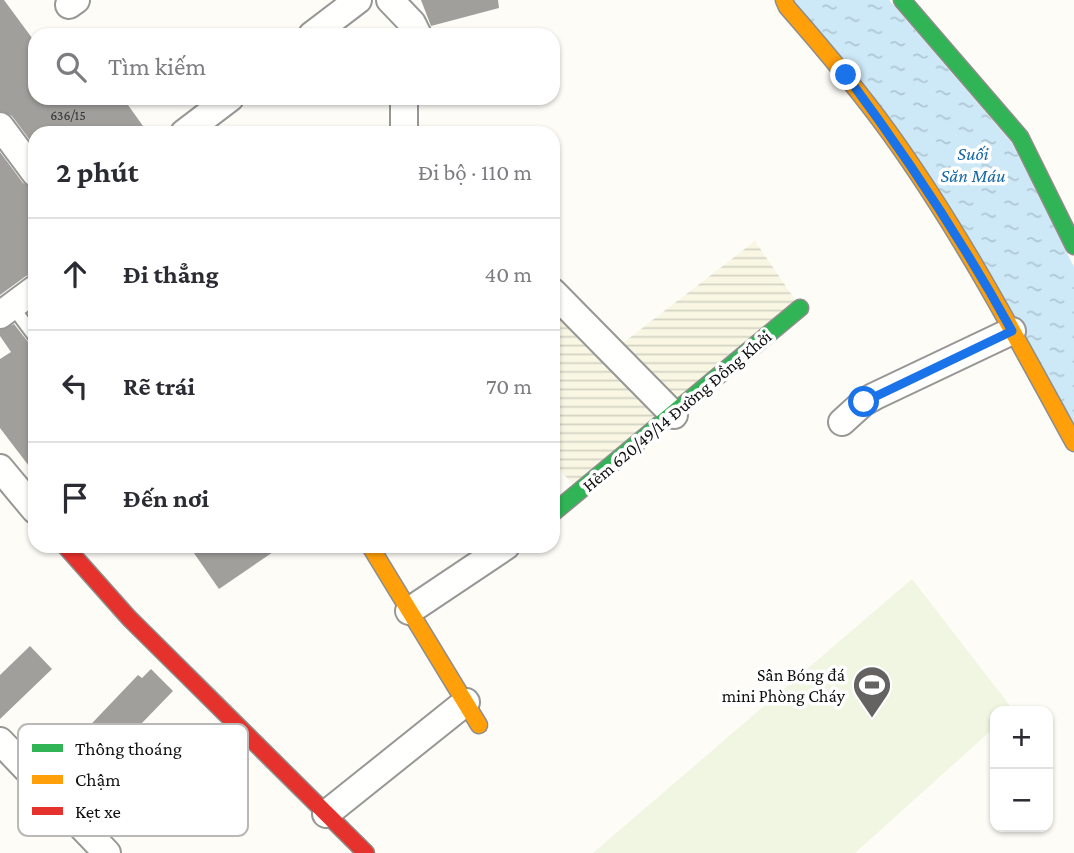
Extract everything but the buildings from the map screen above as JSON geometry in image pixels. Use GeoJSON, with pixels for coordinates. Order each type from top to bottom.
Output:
{"type":"FeatureCollection","features":[{"type":"Feature","properties":{"kind":"street"},"geometry":{"type":"LineString","coordinates":[[321,28],[358,0]]}},
{"type":"Feature","properties":{"kind":"street"},"geometry":{"type":"LineString","coordinates":[[390,0],[414,28]]}},
{"type":"Feature","properties":{"kind":"street"},"geometry":{"type":"LineString","coordinates":[[784,0],[846,75],[900,148],[988,288],[1074,443]]}},
{"type":"Feature","properties":{"kind":"street"},"geometry":{"type":"LineString","coordinates":[[902,0],[1020,137],[1074,246]]}},
{"type":"Feature","properties":{"kind":"street"},"geometry":{"type":"LineString","coordinates":[[193,126],[221,105]]}},
{"type":"Feature","properties":{"kind":"street"},"geometry":{"type":"LineString","coordinates":[[404,105],[404,126]]}},
{"type":"Feature","properties":{"kind":"street"},"geometry":{"type":"LineString","coordinates":[[0,126],[28,164]]}},
{"type":"Feature","properties":{"kind":"street"},"geometry":{"type":"LineString","coordinates":[[6,310],[28,294]]}},
{"type":"Feature","properties":{"kind":"street"},"geometry":{"type":"LineString","coordinates":[[560,299],[674,415]]}},
{"type":"Feature","properties":{"kind":"street","name":"Hẻm 620/49/14 Đường Đồng Khởi"},"geometry":{"type":"LineString","coordinates":[[560,507],[800,308]]}},
{"type":"Feature","properties":{"kind":"street"},"geometry":{"type":"LineString","coordinates":[[842,422],[869,399],[1012,331]]}},
{"type":"Feature","properties":{"kind":"street"},"geometry":{"type":"LineString","coordinates":[[0,468],[28,502]]}},
{"type":"Feature","properties":{"kind":"street"},"geometry":{"type":"LineString","coordinates":[[71,553],[129,618],[236,724]]}},
{"type":"Feature","properties":{"kind":"street"},"geometry":{"type":"LineString","coordinates":[[374,553],[479,725]]}},
{"type":"Feature","properties":{"kind":"street"},"geometry":{"type":"LineString","coordinates":[[409,611],[496,553]]}},
{"type":"Feature","properties":{"kind":"street"},"geometry":{"type":"LineString","coordinates":[[326,814],[466,702]]}},
{"type":"Feature","properties":{"kind":"street"},"geometry":{"type":"LineString","coordinates":[[248,736],[366,853]]}},
{"type":"Feature","properties":{"kind":"street"},"geometry":{"type":"LineString","coordinates":[[0,741],[18,760]]}},
{"type":"Feature","properties":{"kind":"street"},"geometry":{"type":"LineString","coordinates":[[91,836],[107,853]]}},
{"type":"Feature","properties":{"kind":"lane"},"geometry":{"type":"LineString","coordinates":[[6,310],[28,330]]}},
{"type":"Feature","properties":{"kind":"shaded area"},"geometry":{"type":"Polygon","coordinates":[[[755,241],[798,304],[678,404],[619,346],[755,241]]]}},
{"type":"Feature","properties":{"kind":"shaded area"},"geometry":{"type":"Polygon","coordinates":[[[560,311],[663,415],[575,487],[560,470],[560,311]]]}},
{"type":"Feature","properties":{"kind":"green space","name":"Sân Bóng đá mini Phòng Cháy"},"geometry":{"type":"Polygon","coordinates":[[[912,579],[1010,706],[990,706],[990,732],[855,853],[593,853],[912,579]]]}},
{"type":"Feature","properties":{"kind":"water","name":"Suối Săn Máu"},"geometry":{"type":"Polygon","coordinates":[[[794,0],[889,0],[1012,143],[1074,267],[1074,423],[794,0]]]}},
{"type":"Feature","properties":{"kind":"traffic: fast"},"geometry":{"type":"LineString","coordinates":[[902,0],[1020,137],[1074,246]]}},
{"type":"Feature","properties":{"kind":"traffic: fast"},"geometry":{"type":"LineString","coordinates":[[560,507],[800,308]]}},
{"type":"Feature","properties":{"kind":"traffic: slow"},"geometry":{"type":"LineString","coordinates":[[784,0],[864,99],[939,206],[986,284],[1074,443]]}},
{"type":"Feature","properties":{"kind":"traffic: slow"},"geometry":{"type":"LineString","coordinates":[[374,553],[479,725]]}},
{"type":"Feature","properties":{"kind":"traffic: jam"},"geometry":{"type":"LineString","coordinates":[[71,553],[129,618],[236,724]]}},
{"type":"Feature","properties":{"kind":"traffic: jam"},"geometry":{"type":"LineString","coordinates":[[248,736],[366,853]]}},
{"type":"Feature","properties":{"kind":"place","name":"Sân Bóng đá mini Phòng Cháy"},"geometry":{"type":"Point","coordinates":[872,719]}},
{"type":"Feature","properties":{"kind":"route"},"geometry":{"type":"LineString","coordinates":[[846,75],[900,148],[1012,331],[864,402]]}}]}
